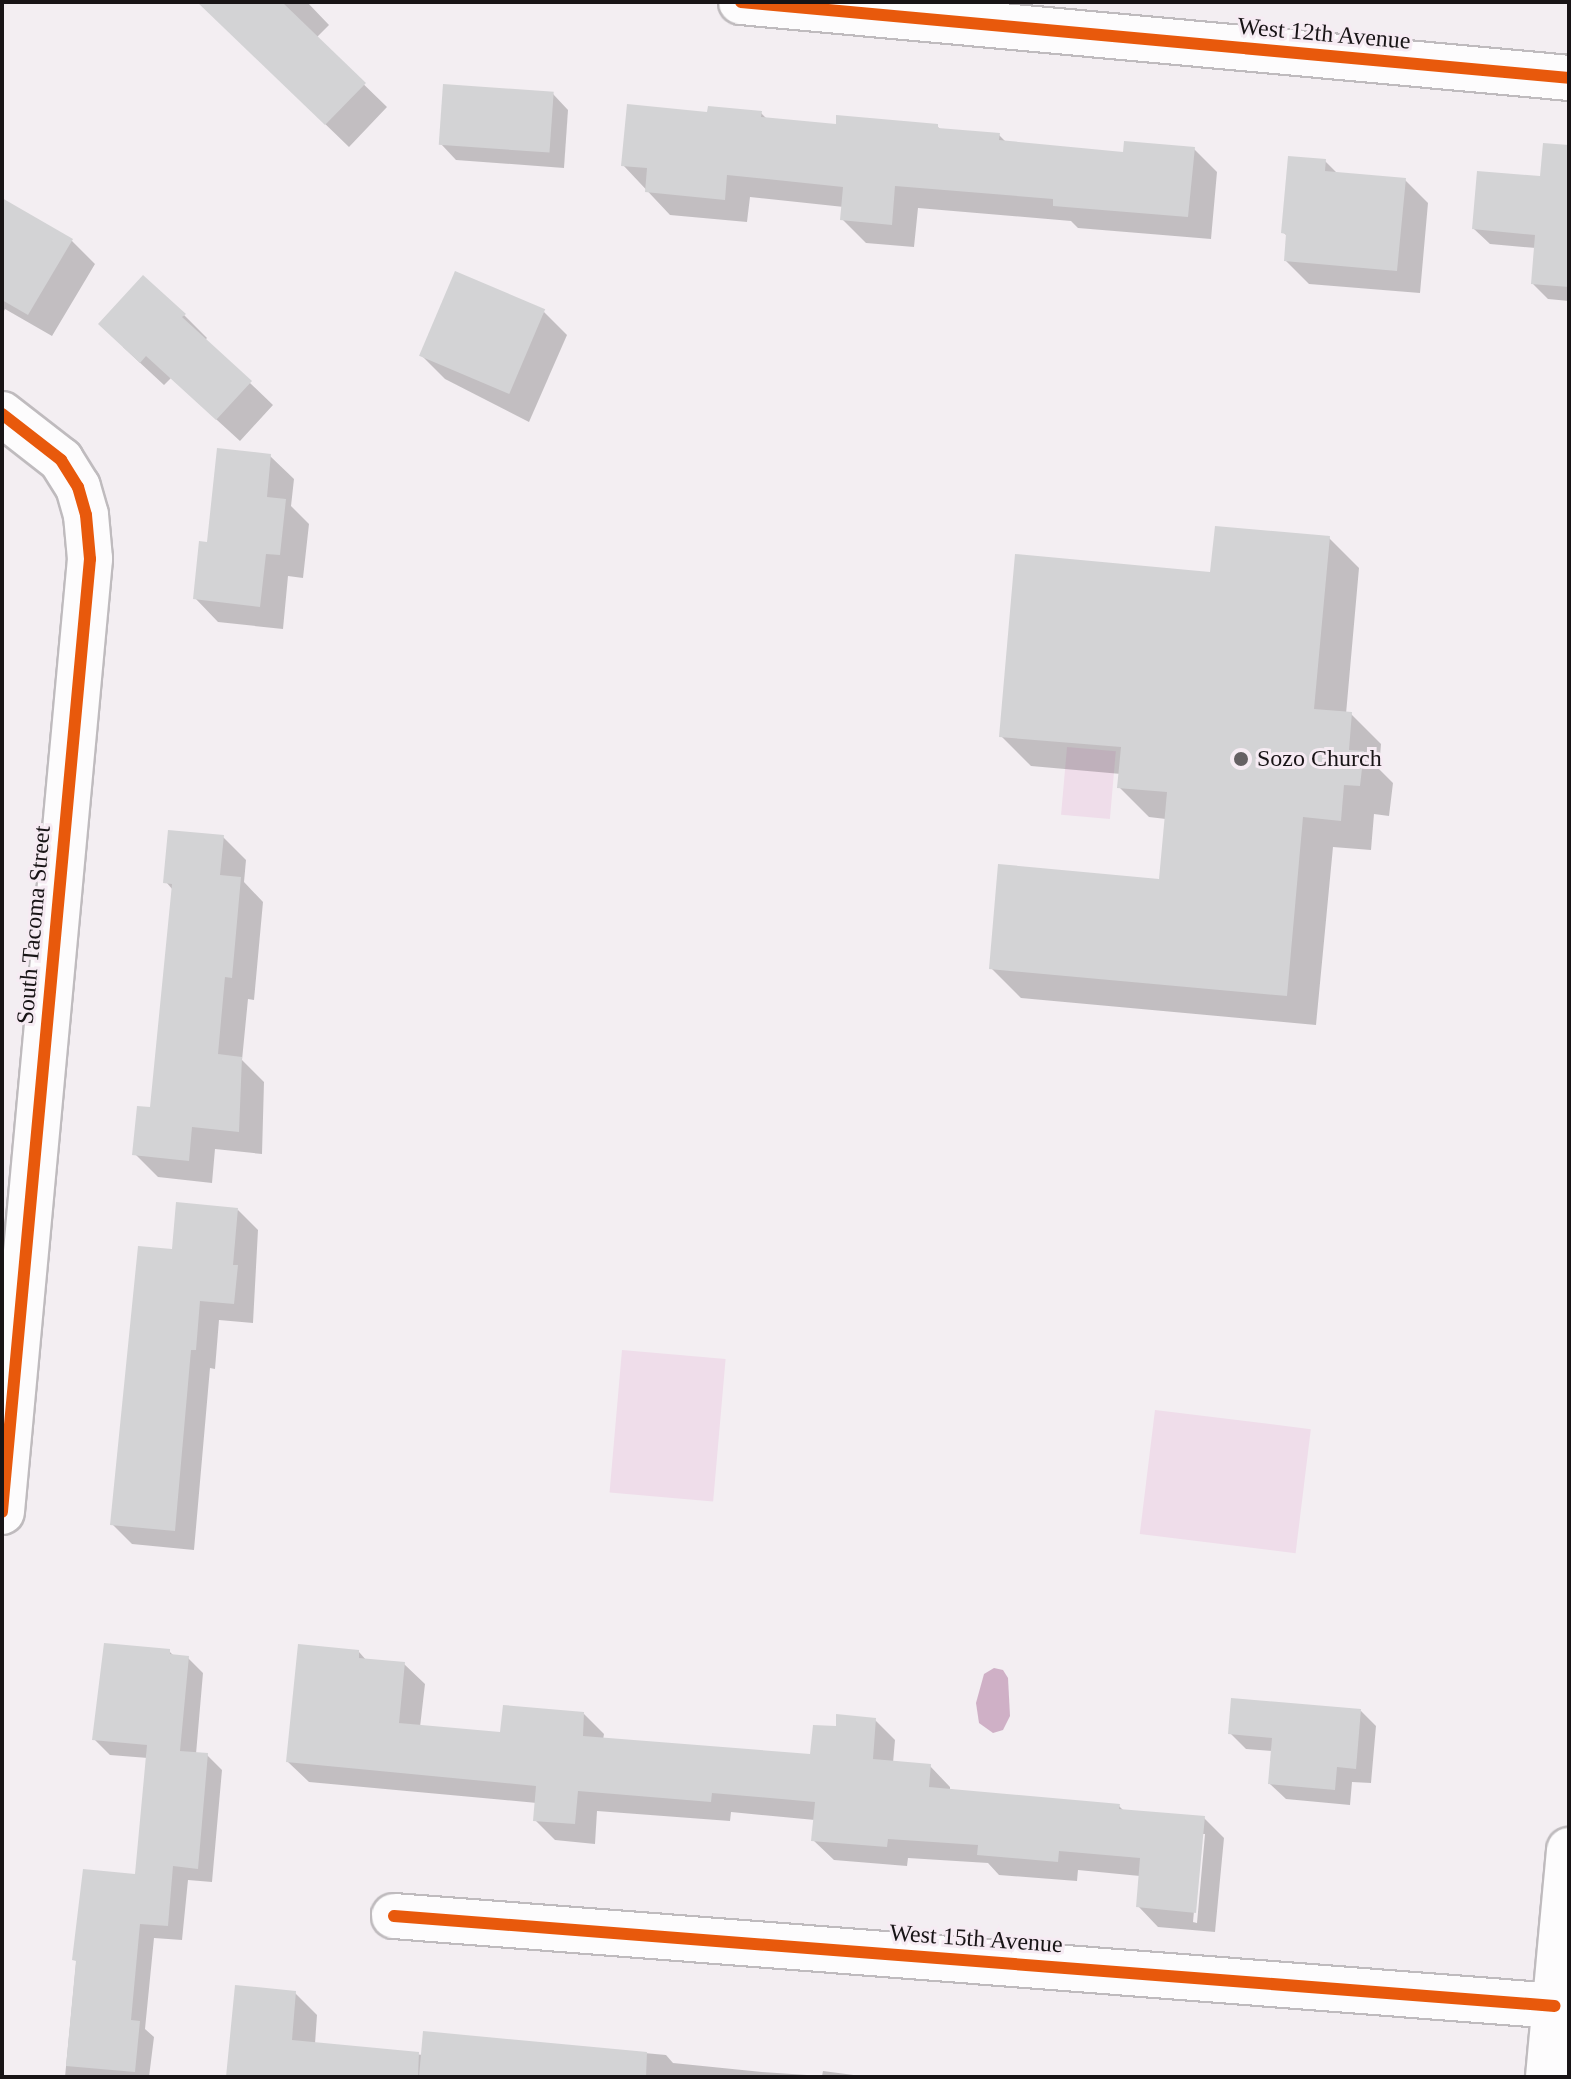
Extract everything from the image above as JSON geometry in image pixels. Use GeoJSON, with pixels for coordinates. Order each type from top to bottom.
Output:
{"type":"FeatureCollection","features":[{"type":"Feature","properties":{"kind":"street","name":"West 12th Avenue"},"geometry":{"type":"LineString","coordinates":[[741,2],[1569,78]]}},
{"type":"Feature","properties":{"kind":"street","name":"South Tacoma Street"},"geometry":{"type":"LineString","coordinates":[[2,414],[61,460],[78,487],[86,515],[90,559],[2,1512]]}},
{"type":"Feature","properties":{"kind":"street"},"geometry":{"type":"LineString","coordinates":[[1548,2077],[1569,1850]]}},
{"type":"Feature","properties":{"kind":"street","name":"West 15th Avenue"},"geometry":{"type":"LineString","coordinates":[[394,1916],[1555,2006]]}},
{"type":"Feature","properties":{"kind":"shaded area"},"geometry":{"type":"Polygon","coordinates":[[[1067,747],[1116,751],[1110,819],[1061,815],[1067,747]]]}},
{"type":"Feature","properties":{"kind":"shaded area"},"geometry":{"type":"Polygon","coordinates":[[[622,1350],[726,1359],[713,1502],[610,1492],[622,1350]]]}},
{"type":"Feature","properties":{"kind":"shaded area"},"geometry":{"type":"Polygon","coordinates":[[[1155,1410],[1311,1429],[1296,1553],[1140,1534],[1155,1410]]]}},
{"type":"Feature","properties":{"kind":"shaded area"},"geometry":{"type":"Polygon","coordinates":[[[994,1668],[1003,1670],[1008,1678],[1010,1716],[1003,1730],[993,1733],[979,1723],[976,1703],[984,1674],[994,1668]]]}},
{"type":"Feature","properties":{"kind":"building"},"geometry":{"type":"Polygon","coordinates":[[[197,2],[282,2],[366,83],[325,125],[197,2]]]}},
{"type":"Feature","properties":{"kind":"building"},"geometry":{"type":"Polygon","coordinates":[[[443,84],[554,92],[549,153],[439,145],[443,84]]]}},
{"type":"Feature","properties":{"kind":"building"},"geometry":{"type":"Polygon","coordinates":[[[627,104],[707,112],[708,106],[762,111],[761,117],[836,124],[836,115],[938,124],[938,128],[1000,133],[999,140],[1123,152],[1124,141],[1195,147],[1188,217],[1053,206],[1053,199],[895,186],[892,225],[840,220],[843,187],[727,175],[725,200],[645,192],[647,168],[621,166],[627,104]]]}},
{"type":"Feature","properties":{"kind":"building"},"geometry":{"type":"Polygon","coordinates":[[[1543,143],[1569,145],[1569,287],[1531,284],[1535,235],[1472,229],[1477,171],[1540,176],[1543,143]]]}},
{"type":"Feature","properties":{"kind":"building"},"geometry":{"type":"Polygon","coordinates":[[[1288,156],[1326,159],[1325,171],[1406,178],[1397,271],[1284,261],[1286,234],[1281,233],[1288,156]]]}},
{"type":"Feature","properties":{"kind":"building"},"geometry":{"type":"Polygon","coordinates":[[[2,198],[73,239],[28,315],[2,300],[2,198]]]}},
{"type":"Feature","properties":{"kind":"building"},"geometry":{"type":"Polygon","coordinates":[[[455,271],[545,309],[509,394],[419,356],[455,271]]]}},
{"type":"Feature","properties":{"kind":"building"},"geometry":{"type":"Polygon","coordinates":[[[143,275],[186,314],[182,317],[252,381],[216,420],[146,356],[140,363],[98,324],[143,275]]]}},
{"type":"Feature","properties":{"kind":"building"},"geometry":{"type":"Polygon","coordinates":[[[217,448],[271,454],[267,497],[286,499],[280,555],[266,554],[260,607],[193,599],[199,541],[207,542],[217,448]]]}},
{"type":"Feature","properties":{"kind":"building","name":"Sozo Church"},"geometry":{"type":"Polygon","coordinates":[[[1215,526],[1330,536],[1314,709],[1352,712],[1349,750],[1364,751],[1360,786],[1344,785],[1341,821],[1303,817],[1287,996],[989,969],[998,864],[1159,879],[1167,792],[1117,788],[1121,747],[999,737],[1015,554],[1210,572],[1215,526]]]}},
{"type":"Feature","properties":{"kind":"building"},"geometry":{"type":"Polygon","coordinates":[[[168,830],[224,835],[220,875],[241,877],[232,978],[225,977],[218,1054],[242,1057],[239,1132],[192,1127],[189,1161],[132,1155],[137,1106],[150,1107],[172,884],[163,883],[168,830]]]}},
{"type":"Feature","properties":{"kind":"building"},"geometry":{"type":"Polygon","coordinates":[[[176,1202],[238,1208],[233,1265],[238,1265],[234,1304],[200,1301],[196,1350],[191,1350],[175,1531],[110,1525],[138,1246],[172,1249],[176,1202]]]}},
{"type":"Feature","properties":{"kind":"building"},"geometry":{"type":"Polygon","coordinates":[[[104,1643],[170,1649],[170,1654],[189,1656],[180,1751],[208,1753],[198,1869],[173,1866],[168,1926],[140,1924],[131,2020],[140,2021],[135,2072],[66,2066],[76,1961],[72,1960],[83,1869],[135,1874],[147,1745],[92,1740],[104,1643]]]}},
{"type":"Feature","properties":{"kind":"building"},"geometry":{"type":"Polygon","coordinates":[[[298,1644],[359,1650],[359,1658],[405,1662],[399,1723],[500,1732],[503,1705],[584,1712],[583,1736],[810,1754],[813,1725],[836,1726],[836,1714],[876,1718],[873,1759],[931,1764],[929,1787],[1120,1804],[1119,1809],[1205,1816],[1196,1913],[1136,1907],[1140,1858],[1059,1851],[1058,1862],[977,1855],[978,1845],[888,1839],[887,1847],[811,1841],[815,1802],[712,1793],[711,1802],[578,1791],[575,1824],[533,1821],[536,1786],[286,1762],[298,1644]]]}},
{"type":"Feature","properties":{"kind":"building"},"geometry":{"type":"Polygon","coordinates":[[[1231,1698],[1361,1709],[1356,1769],[1337,1767],[1335,1790],[1268,1784],[1272,1738],[1228,1734],[1231,1698]]]}},
{"type":"Feature","properties":{"kind":"building"},"geometry":{"type":"Polygon","coordinates":[[[235,1985],[296,1991],[292,2040],[419,2052],[418,2077],[226,2077],[235,1985]]]}},
{"type":"Feature","properties":{"kind":"building"},"geometry":{"type":"Polygon","coordinates":[[[423,2031],[647,2052],[646,2077],[419,2077],[423,2031]]]}},
{"type":"Feature","properties":{"kind":"cycle path"},"geometry":{"type":"LineString","coordinates":[[741,2],[1569,78]]}},
{"type":"Feature","properties":{"kind":"cycle path"},"geometry":{"type":"LineString","coordinates":[[2,414],[61,460],[78,487],[86,515],[90,559],[2,1512]]}},
{"type":"Feature","properties":{"kind":"cycle path"},"geometry":{"type":"LineString","coordinates":[[394,1916],[1555,2006]]}},
{"type":"Feature","properties":{"kind":"place","name":"Sozo Church"},"geometry":{"type":"Point","coordinates":[1241,759]}}]}
